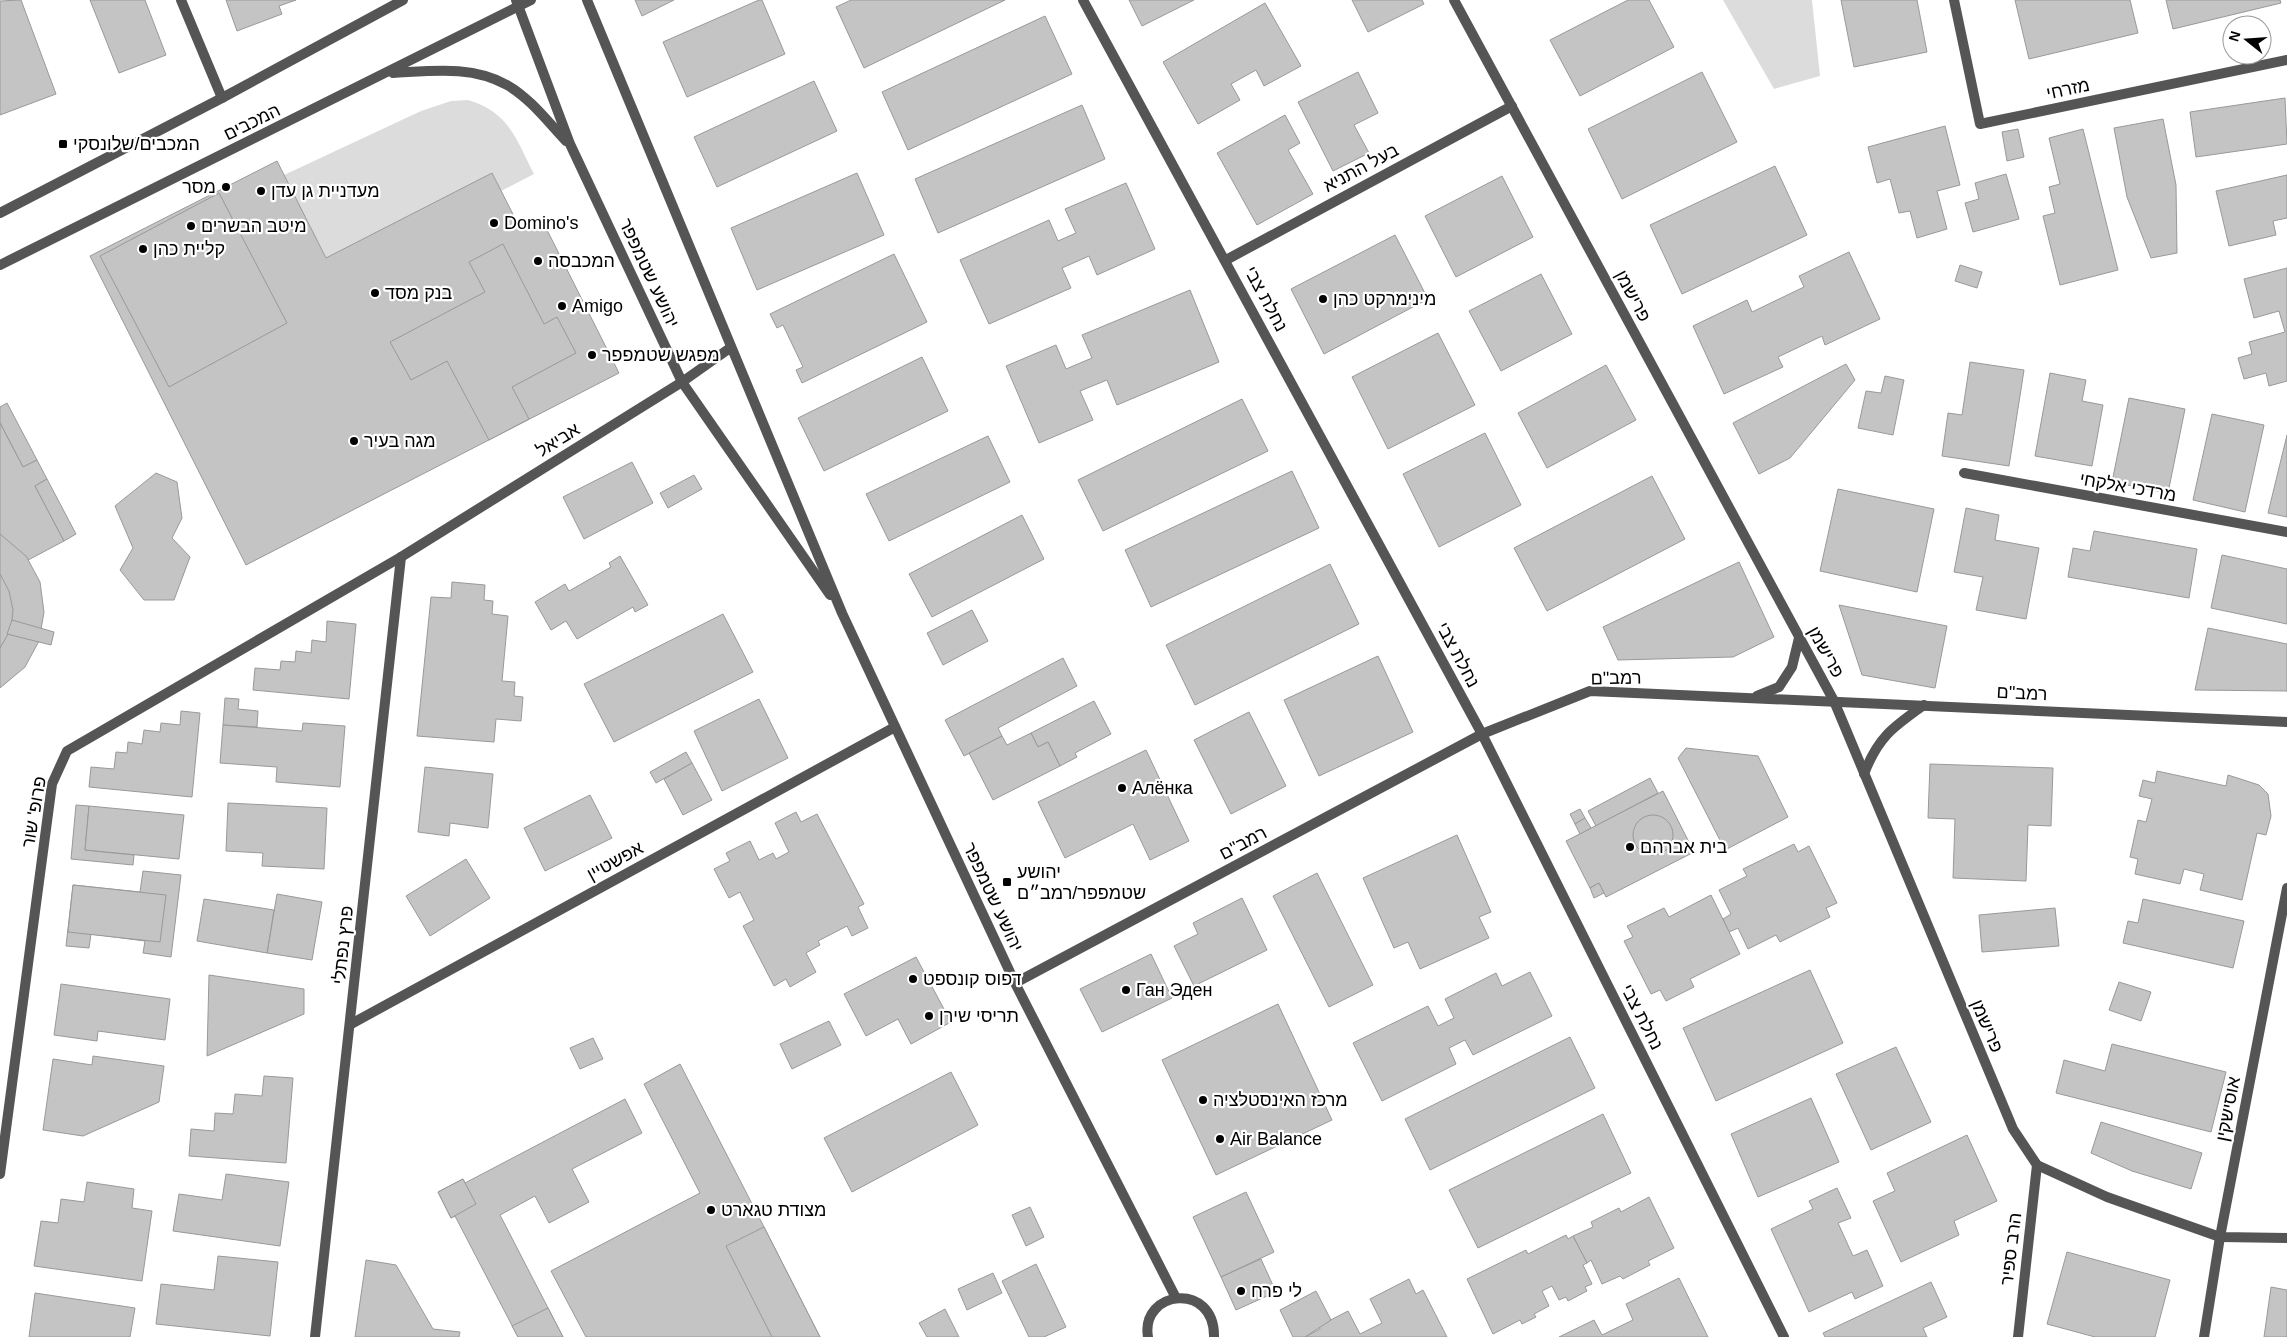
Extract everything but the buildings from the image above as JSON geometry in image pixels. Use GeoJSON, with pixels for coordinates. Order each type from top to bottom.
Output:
{"type":"FeatureCollection","features":[{"type":"Feature","properties":{"kind":"street"},"geometry":{"type":"LineString","coordinates":[[181,0],[222,98]]}},
{"type":"Feature","properties":{"kind":"street","name":"המכבים"},"geometry":{"type":"LineString","coordinates":[[0,213],[222,98],[403,0]]}},
{"type":"Feature","properties":{"kind":"street","name":"המכבים"},"geometry":{"type":"LineString","coordinates":[[0,265],[387,74],[518,4],[531,0]]}},
{"type":"Feature","properties":{"kind":"street","name":"יהושע שטמפפר"},"geometry":{"type":"LineString","coordinates":[[587,0],[730,348],[842,613],[1015,982],[1176,1298]]}},
{"type":"Feature","properties":{"kind":"street","name":"נחלת צבי"},"geometry":{"type":"LineString","coordinates":[[1083,0],[1482,734],[1784,1337]]}},
{"type":"Feature","properties":{"kind":"street","name":"פרישמן"},"geometry":{"type":"LineString","coordinates":[[1454,0],[1834,701],[2013,1129],[2037,1166]]}},
{"type":"Feature","properties":{"kind":"street","name":"מזרחי"},"geometry":{"type":"LineString","coordinates":[[1954,0],[1980,124],[2287,60]]}},
{"type":"Feature","properties":{"kind":"street","name":"יהושע שטמפפר"},"geometry":{"type":"LineString","coordinates":[[518,4],[570,144],[682,382],[842,613]]}},
{"type":"Feature","properties":{"kind":"street"},"geometry":{"type":"LineString","coordinates":[[387,74],[454,70],[485,76],[507,85],[525,98],[570,144]]}},
{"type":"Feature","properties":{"kind":"street","name":"בעל התניא"},"geometry":{"type":"LineString","coordinates":[[1226,260],[1512,106]]}},
{"type":"Feature","properties":{"kind":"street","name":"אביאל"},"geometry":{"type":"LineString","coordinates":[[401,557],[682,382],[730,348]]}},
{"type":"Feature","properties":{"kind":"street","name":"מרדכי אלקחי"},"geometry":{"type":"LineString","coordinates":[[1964,473],[2287,532]]}},
{"type":"Feature","properties":{"kind":"street","name":"פרופ' שור"},"geometry":{"type":"LineString","coordinates":[[0,1174],[52,784],[67,751],[401,557]]}},
{"type":"Feature","properties":{"kind":"street","name":"פרץ נפתלי"},"geometry":{"type":"LineString","coordinates":[[315,1337],[401,557]]}},
{"type":"Feature","properties":{"kind":"street"},"geometry":{"type":"LineString","coordinates":[[1752,698],[1779,687],[1792,667],[1799,638]]}},
{"type":"Feature","properties":{"kind":"street","name":"רמב\"ם"},"geometry":{"type":"LineString","coordinates":[[1015,982],[1482,734],[1590,691],[2287,722]]}},
{"type":"Feature","properties":{"kind":"street"},"geometry":{"type":"LineString","coordinates":[[1864,774],[1872,752],[1891,729],[1924,705]]}},
{"type":"Feature","properties":{"kind":"street","name":"אפשטיין"},"geometry":{"type":"LineString","coordinates":[[351,1024],[895,727]]}},
{"type":"Feature","properties":{"kind":"street","name":"אוסישקין"},"geometry":{"type":"LineString","coordinates":[[2204,1337],[2220,1237],[2287,888]]}},
{"type":"Feature","properties":{"kind":"street"},"geometry":{"type":"LineString","coordinates":[[2037,1166],[2107,1197],[2220,1237],[2287,1238]]}},
{"type":"Feature","properties":{"kind":"street","name":"הרב ספיר"},"geometry":{"type":"LineString","coordinates":[[2018,1337],[2037,1166]]}},
{"type":"Feature","properties":{"kind":"street"},"geometry":{"type":"LineString","coordinates":[[1148,1337],[1148,1320],[1154,1310],[1163,1302],[1176,1298],[1196,1301],[1205,1308],[1211,1318],[1214,1337]]}},
{"type":"Feature","properties":{"kind":"shaded area"},"geometry":{"type":"Polygon","coordinates":[[[1723,0],[1812,0],[1820,76],[1774,89],[1723,0]]]}},
{"type":"Feature","properties":{"kind":"shaded area"},"geometry":{"type":"Polygon","coordinates":[[[468,100],[482,105],[502,119],[516,138],[534,174],[501,191],[492,173],[326,258],[284,175],[421,111],[451,101],[468,100]]]}},
{"type":"Feature","properties":{"kind":"place","name":"המכבים/שלונסקי"},"geometry":{"type":"Point","coordinates":[63,144]}},
{"type":"Feature","properties":{"kind":"place","name":"מסר"},"geometry":{"type":"Point","coordinates":[226,187]}},
{"type":"Feature","properties":{"kind":"place","name":"מעדניית גן עדן"},"geometry":{"type":"Point","coordinates":[261,191]}},
{"type":"Feature","properties":{"kind":"place","name":"Domino's"},"geometry":{"type":"Point","coordinates":[494,223]}},
{"type":"Feature","properties":{"kind":"place","name":"מיטב הבשרים"},"geometry":{"type":"Point","coordinates":[191,226]}},
{"type":"Feature","properties":{"kind":"place","name":"קליית כהן"},"geometry":{"type":"Point","coordinates":[143,249]}},
{"type":"Feature","properties":{"kind":"place","name":"המכבסה"},"geometry":{"type":"Point","coordinates":[538,261]}},
{"type":"Feature","properties":{"kind":"place","name":"בנק מסד"},"geometry":{"type":"Point","coordinates":[375,293]}},
{"type":"Feature","properties":{"kind":"place","name":"מינימרקט כהן"},"geometry":{"type":"Point","coordinates":[1323,299]}},
{"type":"Feature","properties":{"kind":"place","name":"Amigo"},"geometry":{"type":"Point","coordinates":[562,306]}},
{"type":"Feature","properties":{"kind":"place","name":"מפגש שטמפפר"},"geometry":{"type":"Point","coordinates":[592,355]}},
{"type":"Feature","properties":{"kind":"place","name":"מגה בעיר"},"geometry":{"type":"Point","coordinates":[354,441]}},
{"type":"Feature","properties":{"kind":"place","name":"Алёнка"},"geometry":{"type":"Point","coordinates":[1122,788]}},
{"type":"Feature","properties":{"kind":"place","name":"בית אברהם"},"geometry":{"type":"Point","coordinates":[1630,847]}},
{"type":"Feature","properties":{"kind":"place","name":"יהושע שטמפפר/רמב״ם"},"geometry":{"type":"Point","coordinates":[1007,882]}},
{"type":"Feature","properties":{"kind":"place","name":"דפוס קונספט"},"geometry":{"type":"Point","coordinates":[913,979]}},
{"type":"Feature","properties":{"kind":"place","name":"Ган Эден"},"geometry":{"type":"Point","coordinates":[1126,990]}},
{"type":"Feature","properties":{"kind":"place","name":"תריסי שירן"},"geometry":{"type":"Point","coordinates":[929,1016]}},
{"type":"Feature","properties":{"kind":"place","name":"מרכז האינסטלציה"},"geometry":{"type":"Point","coordinates":[1203,1100]}},
{"type":"Feature","properties":{"kind":"place","name":"Air Balance"},"geometry":{"type":"Point","coordinates":[1220,1139]}},
{"type":"Feature","properties":{"kind":"place","name":"מצודת טגארט"},"geometry":{"type":"Point","coordinates":[711,1210]}},
{"type":"Feature","properties":{"kind":"place","name":"לי פרח"},"geometry":{"type":"Point","coordinates":[1241,1291]}}]}
